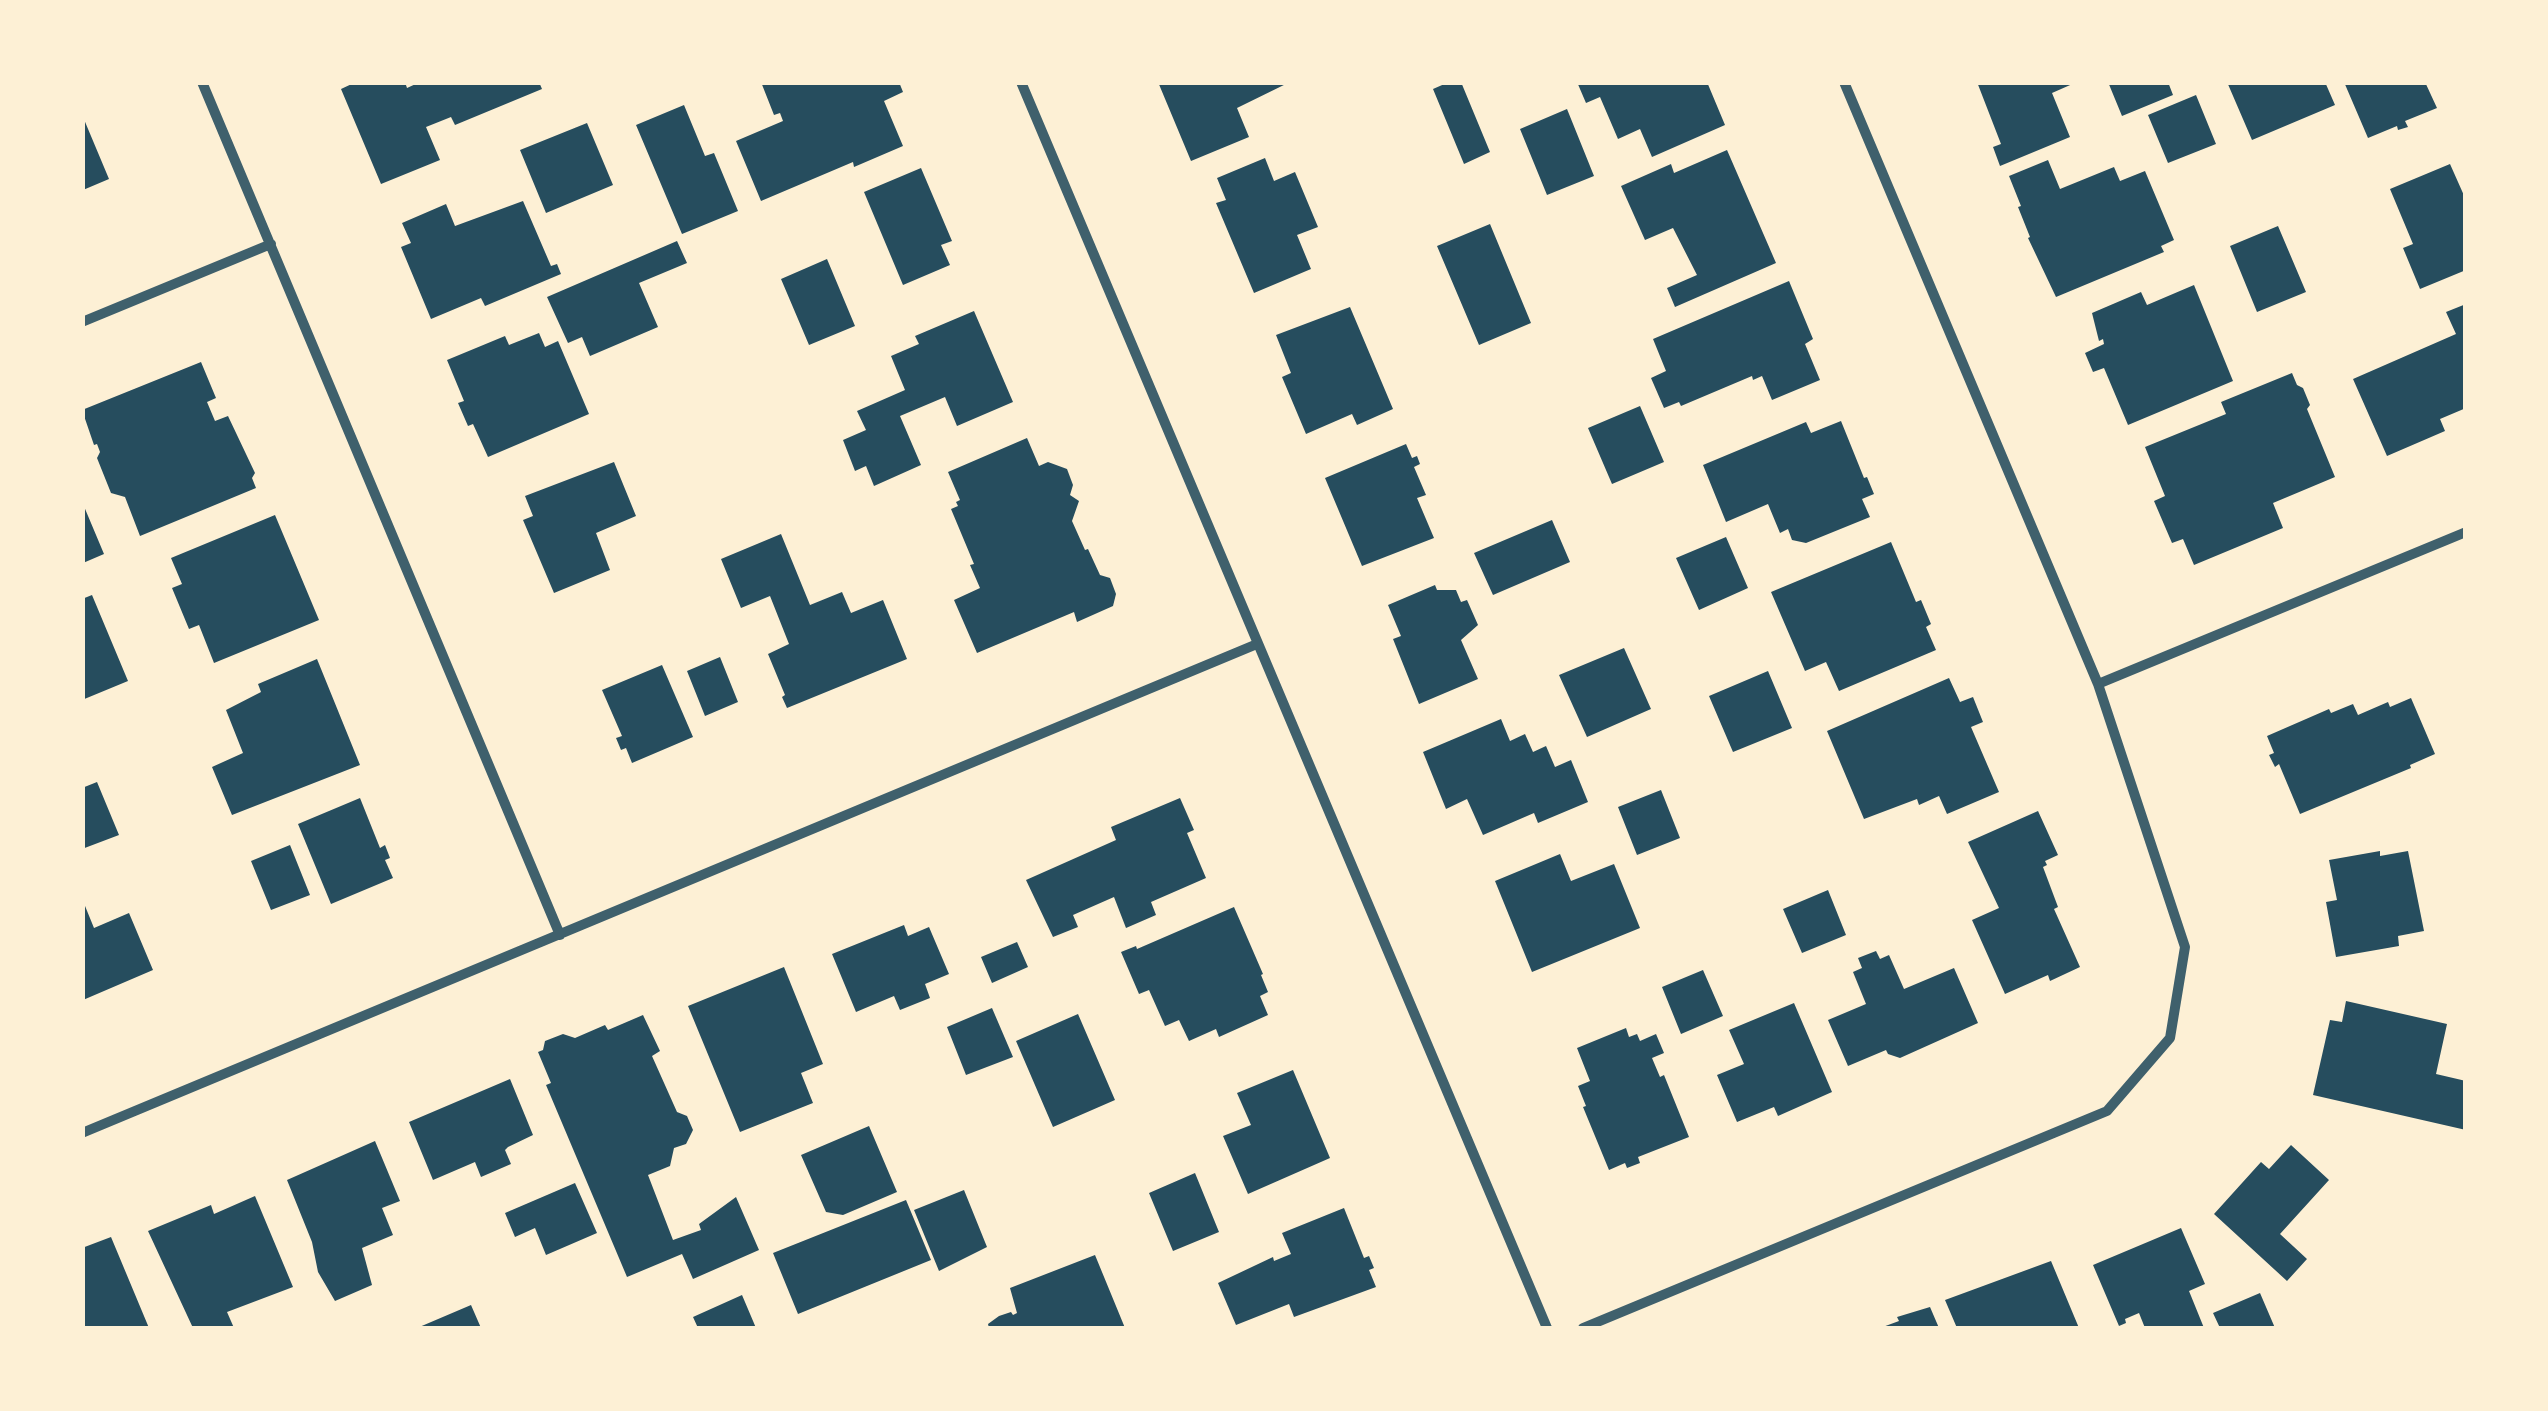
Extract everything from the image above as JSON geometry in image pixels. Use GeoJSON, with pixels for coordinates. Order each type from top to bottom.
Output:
{"type":"FeatureCollection","features":[{"type":"Feature","properties":{"kind":"street"},"geometry":{"type":"LineString","coordinates":[[202,82],[560,935]]}},
{"type":"Feature","properties":{"kind":"street"},"geometry":{"type":"LineString","coordinates":[[1021,82],[1547,1328]]}},
{"type":"Feature","properties":{"kind":"street"},"geometry":{"type":"LineString","coordinates":[[1583,1328],[2107,1111],[2170,1038],[2185,947],[2098,684],[1844,82]]}},
{"type":"Feature","properties":{"kind":"street"},"geometry":{"type":"LineString","coordinates":[[82,322],[271,244]]}},
{"type":"Feature","properties":{"kind":"street"},"geometry":{"type":"LineString","coordinates":[[2098,684],[2466,532]]}},
{"type":"Feature","properties":{"kind":"street"},"geometry":{"type":"LineString","coordinates":[[82,1133],[1257,644]]}},
{"type":"Feature","properties":{"kind":"building"},"geometry":{"type":"Polygon","coordinates":[[[356,82],[405,82],[407,88],[420,82],[539,82],[542,89],[455,125],[451,117],[426,127],[440,160],[381,184],[341,89],[356,82]]]}},
{"type":"Feature","properties":{"kind":"building"},"geometry":{"type":"Polygon","coordinates":[[[761,82],[899,82],[903,92],[884,101],[903,146],[854,167],[853,162],[761,201],[736,141],[783,121],[780,113],[774,115],[761,82]]]}},
{"type":"Feature","properties":{"kind":"building"},"geometry":{"type":"Polygon","coordinates":[[[1158,82],[1290,82],[1237,108],[1249,137],[1191,161],[1158,82]]]}},
{"type":"Feature","properties":{"kind":"building"},"geometry":{"type":"Polygon","coordinates":[[[1461,82],[1490,152],[1464,164],[1433,89],[1461,82]]]}},
{"type":"Feature","properties":{"kind":"building"},"geometry":{"type":"Polygon","coordinates":[[[1577,82],[1707,82],[1725,125],[1652,157],[1640,129],[1618,139],[1600,97],[1586,103],[1577,82]]]}},
{"type":"Feature","properties":{"kind":"building"},"geometry":{"type":"Polygon","coordinates":[[[1977,82],[2077,82],[2052,93],[2070,137],[2000,166],[1993,147],[2001,144],[1977,82]]]}},
{"type":"Feature","properties":{"kind":"building"},"geometry":{"type":"Polygon","coordinates":[[[2108,82],[2168,82],[2173,95],[2122,116],[2108,82]]]}},
{"type":"Feature","properties":{"kind":"building"},"geometry":{"type":"Polygon","coordinates":[[[2227,82],[2325,82],[2335,105],[2252,140],[2227,82]]]}},
{"type":"Feature","properties":{"kind":"building"},"geometry":{"type":"Polygon","coordinates":[[[2344,82],[2425,82],[2437,108],[2405,121],[2408,127],[2398,130],[2397,126],[2368,138],[2344,82]]]}},
{"type":"Feature","properties":{"kind":"building"},"geometry":{"type":"Polygon","coordinates":[[[2196,95],[2216,144],[2168,163],[2148,115],[2196,95]]]}},
{"type":"Feature","properties":{"kind":"building"},"geometry":{"type":"Polygon","coordinates":[[[684,105],[705,156],[714,153],[738,211],[682,234],[636,125],[684,105]]]}},
{"type":"Feature","properties":{"kind":"building"},"geometry":{"type":"Polygon","coordinates":[[[1567,109],[1594,176],[1547,195],[1520,129],[1567,109]]]}},
{"type":"Feature","properties":{"kind":"building"},"geometry":{"type":"Polygon","coordinates":[[[83,117],[109,179],[83,190],[83,117]]]}},
{"type":"Feature","properties":{"kind":"building"},"geometry":{"type":"Polygon","coordinates":[[[587,123],[613,185],[546,213],[520,150],[587,123]]]}},
{"type":"Feature","properties":{"kind":"building"},"geometry":{"type":"Polygon","coordinates":[[[1727,150],[1776,263],[1675,307],[1667,288],[1697,275],[1673,228],[1645,240],[1621,186],[1671,164],[1674,173],[1727,150]]]}},
{"type":"Feature","properties":{"kind":"building"},"geometry":{"type":"Polygon","coordinates":[[[1265,158],[1274,181],[1295,172],[1318,227],[1297,235],[1311,269],[1254,293],[1216,203],[1226,200],[1217,178],[1265,158]]]}},
{"type":"Feature","properties":{"kind":"building"},"geometry":{"type":"Polygon","coordinates":[[[2048,160],[2060,189],[2114,167],[2120,181],[2145,171],[2174,240],[2161,246],[2164,252],[2056,297],[2028,238],[2009,176],[2048,160]]]}},
{"type":"Feature","properties":{"kind":"building"},"geometry":{"type":"Polygon","coordinates":[[[2450,164],[2466,200],[2466,270],[2420,289],[2403,248],[2413,244],[2390,189],[2450,164]]]}},
{"type":"Feature","properties":{"kind":"building"},"geometry":{"type":"Polygon","coordinates":[[[921,168],[952,241],[941,245],[950,265],[903,285],[864,192],[921,168]]]}},
{"type":"Feature","properties":{"kind":"building"},"geometry":{"type":"Polygon","coordinates":[[[523,201],[551,266],[557,264],[561,274],[485,306],[481,298],[431,319],[401,247],[411,243],[402,223],[446,204],[455,226],[523,201]]]}},
{"type":"Feature","properties":{"kind":"building"},"geometry":{"type":"Polygon","coordinates":[[[1490,224],[1531,323],[1479,345],[1437,246],[1490,224]]]}},
{"type":"Feature","properties":{"kind":"building"},"geometry":{"type":"Polygon","coordinates":[[[2278,226],[2306,292],[2257,312],[2230,246],[2278,226]]]}},
{"type":"Feature","properties":{"kind":"building"},"geometry":{"type":"Polygon","coordinates":[[[677,241],[687,263],[639,283],[658,327],[590,356],[582,337],[568,343],[547,297],[677,241]]]}},
{"type":"Feature","properties":{"kind":"building"},"geometry":{"type":"Polygon","coordinates":[[[827,259],[855,326],[809,345],[781,279],[827,259]]]}},
{"type":"Feature","properties":{"kind":"building"},"geometry":{"type":"Polygon","coordinates":[[[1789,281],[1813,339],[1805,344],[1820,380],[1772,400],[1762,376],[1753,380],[1752,376],[1681,406],[1679,402],[1664,408],[1651,378],[1666,371],[1653,339],[1789,281]]]}},
{"type":"Feature","properties":{"kind":"building"},"geometry":{"type":"Polygon","coordinates":[[[2194,285],[2233,381],[2128,425],[2104,368],[2093,372],[2085,353],[2104,344],[2103,339],[2099,341],[2092,313],[2141,292],[2147,305],[2194,285]]]}},
{"type":"Feature","properties":{"kind":"building"},"geometry":{"type":"Polygon","coordinates":[[[2466,304],[2466,408],[2440,419],[2445,431],[2387,456],[2353,379],[2456,334],[2446,312],[2466,304]]]}},
{"type":"Feature","properties":{"kind":"building"},"geometry":{"type":"Polygon","coordinates":[[[1350,307],[1393,409],[1357,425],[1352,414],[1306,434],[1282,377],[1291,373],[1276,335],[1350,307]]]}},
{"type":"Feature","properties":{"kind":"building"},"geometry":{"type":"Polygon","coordinates":[[[974,311],[1013,402],[957,426],[945,397],[900,416],[921,465],[874,486],[866,466],[855,471],[843,440],[866,430],[857,411],[905,390],[891,356],[919,344],[915,336],[974,311]]]}},
{"type":"Feature","properties":{"kind":"building"},"geometry":{"type":"Polygon","coordinates":[[[539,333],[545,347],[558,341],[589,414],[488,457],[458,403],[464,401],[447,360],[505,336],[509,345],[539,333]]]}},
{"type":"Feature","properties":{"kind":"building"},"geometry":{"type":"Polygon","coordinates":[[[201,362],[216,398],[207,402],[215,421],[228,416],[255,473],[252,478],[256,488],[140,536],[125,497],[111,493],[97,458],[100,452],[82,410],[201,362]]]}},
{"type":"Feature","properties":{"kind":"building"},"geometry":{"type":"Polygon","coordinates":[[[2292,373],[2297,385],[2303,388],[2310,405],[2307,409],[2335,477],[2273,503],[2283,528],[2194,565],[2183,539],[2172,543],[2154,501],[2165,496],[2145,447],[2226,414],[2221,402],[2292,373]]]}},
{"type":"Feature","properties":{"kind":"building"},"geometry":{"type":"Polygon","coordinates":[[[1640,406],[1664,462],[1612,484],[1588,428],[1640,406]]]}},
{"type":"Feature","properties":{"kind":"building"},"geometry":{"type":"Polygon","coordinates":[[[1841,421],[1874,494],[1862,499],[1870,517],[1806,543],[1792,540],[1788,529],[1780,533],[1768,504],[1726,522],[1703,465],[1806,422],[1811,433],[1841,421]]]}},
{"type":"Feature","properties":{"kind":"building"},"geometry":{"type":"Polygon","coordinates":[[[1027,438],[1039,466],[1048,462],[1067,469],[1073,485],[1070,495],[1079,501],[1072,521],[1100,575],[1110,578],[1116,594],[1113,606],[1077,622],[1074,612],[977,653],[954,600],[980,588],[951,509],[960,500],[948,472],[1027,438]]]}},
{"type":"Feature","properties":{"kind":"building"},"geometry":{"type":"Polygon","coordinates":[[[1406,444],[1412,458],[1417,456],[1420,464],[1414,467],[1426,495],[1417,498],[1434,538],[1362,566],[1325,478],[1406,444]]]}},
{"type":"Feature","properties":{"kind":"building"},"geometry":{"type":"Polygon","coordinates":[[[614,462],[636,516],[596,533],[610,570],[554,593],[523,520],[533,516],[525,496],[614,462]]]}},
{"type":"Feature","properties":{"kind":"building"},"geometry":{"type":"Polygon","coordinates":[[[83,504],[104,554],[83,563],[83,504]]]}},
{"type":"Feature","properties":{"kind":"building"},"geometry":{"type":"Polygon","coordinates":[[[275,515],[319,620],[214,663],[199,625],[189,629],[172,588],[182,584],[171,558],[275,515]]]}},
{"type":"Feature","properties":{"kind":"building"},"geometry":{"type":"Polygon","coordinates":[[[1552,520],[1570,562],[1493,595],[1474,553],[1552,520]]]}},
{"type":"Feature","properties":{"kind":"building"},"geometry":{"type":"Polygon","coordinates":[[[781,534],[810,605],[842,592],[851,613],[883,600],[907,659],[787,708],[768,654],[789,644],[770,596],[741,608],[721,559],[781,534]]]}},
{"type":"Feature","properties":{"kind":"building"},"geometry":{"type":"Polygon","coordinates":[[[1726,537],[1748,588],[1699,610],[1676,558],[1726,537]]]}},
{"type":"Feature","properties":{"kind":"building"},"geometry":{"type":"Polygon","coordinates":[[[1891,542],[1916,602],[1921,600],[1931,624],[1926,627],[1936,650],[1839,691],[1826,662],[1805,671],[1771,592],[1891,542]]]}},
{"type":"Feature","properties":{"kind":"building"},"geometry":{"type":"Polygon","coordinates":[[[1435,585],[1437,590],[1456,590],[1461,602],[1467,600],[1478,625],[1461,640],[1478,679],[1419,704],[1393,639],[1401,636],[1388,605],[1435,585]]]}},
{"type":"Feature","properties":{"kind":"building"},"geometry":{"type":"Polygon","coordinates":[[[92,595],[128,681],[82,700],[82,599],[92,595]]]}},
{"type":"Feature","properties":{"kind":"building"},"geometry":{"type":"Polygon","coordinates":[[[1624,648],[1651,709],[1587,737],[1559,675],[1624,648]]]}},
{"type":"Feature","properties":{"kind":"building"},"geometry":{"type":"Polygon","coordinates":[[[720,657],[738,702],[705,716],[687,671],[720,657]]]}},
{"type":"Feature","properties":{"kind":"building"},"geometry":{"type":"Polygon","coordinates":[[[317,659],[360,765],[232,815],[212,767],[243,753],[226,710],[261,692],[258,684],[317,659]]]}},
{"type":"Feature","properties":{"kind":"building"},"geometry":{"type":"Polygon","coordinates":[[[662,665],[693,737],[632,763],[626,748],[621,750],[616,738],[622,736],[602,690],[662,665]]]}},
{"type":"Feature","properties":{"kind":"building"},"geometry":{"type":"Polygon","coordinates":[[[1768,671],[1792,728],[1733,752],[1709,696],[1768,671]]]}},
{"type":"Feature","properties":{"kind":"building"},"geometry":{"type":"Polygon","coordinates":[[[1949,678],[1960,702],[1973,697],[1983,722],[1971,727],[1999,792],[1947,814],[1939,796],[1919,805],[1917,799],[1864,819],[1827,731],[1949,678]]]}},
{"type":"Feature","properties":{"kind":"building"},"geometry":{"type":"Polygon","coordinates":[[[2411,698],[2435,754],[2410,765],[2411,768],[2300,814],[2279,764],[2275,767],[2269,755],[2274,753],[2267,736],[2329,709],[2331,713],[2353,704],[2358,715],[2388,702],[2390,707],[2411,698]]]}},
{"type":"Feature","properties":{"kind":"building"},"geometry":{"type":"Polygon","coordinates":[[[1501,719],[1510,741],[1525,734],[1533,752],[1546,746],[1555,767],[1571,760],[1588,802],[1538,823],[1534,813],[1483,835],[1467,799],[1446,809],[1423,752],[1501,719]]]}},
{"type":"Feature","properties":{"kind":"building"},"geometry":{"type":"Polygon","coordinates":[[[97,782],[119,835],[82,849],[82,788],[97,782]]]}},
{"type":"Feature","properties":{"kind":"building"},"geometry":{"type":"Polygon","coordinates":[[[1661,790],[1680,838],[1637,855],[1618,807],[1661,790]]]}},
{"type":"Feature","properties":{"kind":"building"},"geometry":{"type":"Polygon","coordinates":[[[360,798],[380,848],[385,845],[390,858],[385,860],[393,878],[331,904],[298,824],[360,798]]]}},
{"type":"Feature","properties":{"kind":"building"},"geometry":{"type":"Polygon","coordinates":[[[1180,798],[1194,830],[1187,833],[1206,878],[1151,902],[1156,915],[1126,928],[1114,897],[1073,915],[1078,927],[1053,937],[1026,880],[1116,840],[1111,827],[1180,798]]]}},
{"type":"Feature","properties":{"kind":"building"},"geometry":{"type":"Polygon","coordinates":[[[2038,811],[2058,855],[2045,861],[2047,865],[2043,867],[2058,907],[2054,909],[2080,967],[2050,981],[2048,975],[2005,994],[1972,920],[1999,908],[1968,842],[2038,811]]]}},
{"type":"Feature","properties":{"kind":"building"},"geometry":{"type":"Polygon","coordinates":[[[290,845],[310,895],[271,910],[251,861],[290,845]]]}},
{"type":"Feature","properties":{"kind":"building"},"geometry":{"type":"Polygon","coordinates":[[[2380,851],[2380,856],[2408,851],[2424,931],[2398,936],[2399,946],[2336,957],[2326,902],[2337,900],[2329,860],[2380,851]]]}},
{"type":"Feature","properties":{"kind":"building"},"geometry":{"type":"Polygon","coordinates":[[[1560,854],[1571,881],[1614,864],[1640,928],[1532,972],[1495,881],[1560,854]]]}},
{"type":"Feature","properties":{"kind":"building"},"geometry":{"type":"Polygon","coordinates":[[[1828,890],[1846,935],[1802,953],[1783,909],[1828,890]]]}},
{"type":"Feature","properties":{"kind":"building"},"geometry":{"type":"Polygon","coordinates":[[[83,901],[94,928],[129,913],[153,970],[83,1000],[83,901]]]}},
{"type":"Feature","properties":{"kind":"building"},"geometry":{"type":"Polygon","coordinates":[[[1234,907],[1263,974],[1268,992],[1260,996],[1268,1015],[1219,1037],[1216,1029],[1189,1041],[1179,1020],[1165,1026],[1149,990],[1139,994],[1121,952],[1136,946],[1137,949],[1234,907]]]}},
{"type":"Feature","properties":{"kind":"building"},"geometry":{"type":"Polygon","coordinates":[[[904,925],[908,936],[929,927],[949,974],[925,984],[930,998],[900,1010],[894,996],[856,1012],[832,954],[904,925]]]}},
{"type":"Feature","properties":{"kind":"building"},"geometry":{"type":"Polygon","coordinates":[[[1017,942],[1028,967],[992,983],[981,957],[1017,942]]]}},
{"type":"Feature","properties":{"kind":"building"},"geometry":{"type":"Polygon","coordinates":[[[1876,951],[1880,959],[1889,955],[1904,989],[1954,968],[1978,1023],[1900,1058],[1886,1050],[1848,1066],[1828,1020],[1866,1004],[1853,972],[1862,968],[1858,958],[1876,951]]]}},
{"type":"Feature","properties":{"kind":"building"},"geometry":{"type":"Polygon","coordinates":[[[784,967],[823,1064],[801,1073],[813,1103],[740,1132],[688,1006],[784,967]]]}},
{"type":"Feature","properties":{"kind":"building"},"geometry":{"type":"Polygon","coordinates":[[[1703,970],[1723,1016],[1681,1034],[1662,987],[1703,970]]]}},
{"type":"Feature","properties":{"kind":"building"},"geometry":{"type":"Polygon","coordinates":[[[2346,1001],[2447,1024],[2436,1074],[2466,1081],[2466,1130],[2313,1095],[2330,1020],[2342,1022],[2346,1001]]]}},
{"type":"Feature","properties":{"kind":"building"},"geometry":{"type":"Polygon","coordinates":[[[1794,1003],[1832,1092],[1778,1116],[1774,1107],[1737,1122],[1717,1075],[1744,1064],[1729,1030],[1794,1003]]]}},
{"type":"Feature","properties":{"kind":"building"},"geometry":{"type":"Polygon","coordinates":[[[992,1008],[1013,1057],[966,1075],[947,1027],[992,1008]]]}},
{"type":"Feature","properties":{"kind":"building"},"geometry":{"type":"Polygon","coordinates":[[[1078,1014],[1115,1100],[1053,1127],[1016,1041],[1078,1014]]]}},
{"type":"Feature","properties":{"kind":"building"},"geometry":{"type":"Polygon","coordinates":[[[643,1015],[660,1051],[652,1056],[677,1112],[687,1116],[693,1130],[686,1144],[674,1148],[670,1166],[648,1175],[673,1240],[701,1230],[699,1224],[736,1197],[759,1250],[693,1279],[682,1254],[627,1277],[546,1085],[551,1083],[538,1052],[543,1050],[545,1041],[563,1034],[575,1038],[643,1015]]]}},
{"type":"Feature","properties":{"kind":"building"},"geometry":{"type":"Polygon","coordinates":[[[1626,1028],[1629,1037],[1637,1034],[1640,1041],[1656,1034],[1664,1053],[1652,1058],[1660,1077],[1664,1075],[1689,1137],[1638,1157],[1640,1163],[1627,1168],[1625,1163],[1609,1170],[1583,1107],[1586,1106],[1578,1086],[1590,1081],[1577,1048],[1626,1028]]]}},
{"type":"Feature","properties":{"kind":"building"},"geometry":{"type":"Polygon","coordinates":[[[1293,1070],[1330,1158],[1248,1194],[1223,1136],[1251,1125],[1237,1093],[1293,1070]]]}},
{"type":"Feature","properties":{"kind":"building"},"geometry":{"type":"Polygon","coordinates":[[[510,1079],[533,1135],[505,1150],[511,1164],[481,1177],[475,1162],[433,1180],[409,1122],[510,1079]]]}},
{"type":"Feature","properties":{"kind":"building"},"geometry":{"type":"Polygon","coordinates":[[[869,1126],[897,1192],[843,1215],[826,1212],[801,1155],[869,1126]]]}},
{"type":"Feature","properties":{"kind":"building"},"geometry":{"type":"Polygon","coordinates":[[[375,1141],[400,1201],[382,1208],[393,1235],[362,1248],[372,1285],[335,1301],[318,1272],[312,1242],[287,1180],[375,1141]]]}},
{"type":"Feature","properties":{"kind":"building"},"geometry":{"type":"Polygon","coordinates":[[[2291,1145],[2329,1180],[2280,1234],[2307,1259],[2287,1281],[2214,1214],[2261,1162],[2269,1169],[2291,1145]]]}},
{"type":"Feature","properties":{"kind":"building"},"geometry":{"type":"Polygon","coordinates":[[[1195,1173],[1219,1232],[1173,1251],[1149,1193],[1195,1173]]]}},
{"type":"Feature","properties":{"kind":"building"},"geometry":{"type":"Polygon","coordinates":[[[575,1183],[597,1233],[546,1255],[535,1228],[515,1237],[505,1213],[575,1183]]]}},
{"type":"Feature","properties":{"kind":"building"},"geometry":{"type":"Polygon","coordinates":[[[964,1190],[987,1247],[939,1271],[914,1210],[964,1190]]]}},
{"type":"Feature","properties":{"kind":"building"},"geometry":{"type":"Polygon","coordinates":[[[255,1196],[293,1287],[227,1312],[234,1328],[193,1328],[148,1231],[211,1205],[214,1214],[255,1196]]]}},
{"type":"Feature","properties":{"kind":"building"},"geometry":{"type":"Polygon","coordinates":[[[906,1200],[931,1260],[798,1314],[773,1253],[906,1200]]]}},
{"type":"Feature","properties":{"kind":"building"},"geometry":{"type":"Polygon","coordinates":[[[1344,1208],[1364,1258],[1369,1256],[1374,1268],[1369,1270],[1376,1287],[1294,1317],[1289,1304],[1236,1325],[1218,1283],[1273,1257],[1274,1261],[1291,1254],[1282,1233],[1344,1208]]]}},
{"type":"Feature","properties":{"kind":"building"},"geometry":{"type":"Polygon","coordinates":[[[2181,1228],[2205,1284],[2189,1291],[2204,1328],[2145,1328],[2139,1313],[2119,1326],[2093,1265],[2181,1228]]]}},
{"type":"Feature","properties":{"kind":"building"},"geometry":{"type":"Polygon","coordinates":[[[111,1237],[149,1328],[82,1328],[82,1248],[111,1237]]]}},
{"type":"Feature","properties":{"kind":"building"},"geometry":{"type":"Polygon","coordinates":[[[1095,1255],[1125,1328],[989,1328],[988,1324],[999,1316],[1017,1313],[1010,1288],[1095,1255]]]}},
{"type":"Feature","properties":{"kind":"building"},"geometry":{"type":"Polygon","coordinates":[[[2051,1261],[2079,1328],[1957,1328],[1945,1300],[2051,1261]]]}},
{"type":"Feature","properties":{"kind":"building"},"geometry":{"type":"Polygon","coordinates":[[[2260,1293],[2275,1328],[2220,1328],[2213,1313],[2260,1293]]]}},
{"type":"Feature","properties":{"kind":"building"},"geometry":{"type":"Polygon","coordinates":[[[742,1295],[756,1328],[698,1328],[693,1317],[742,1295]]]}},
{"type":"Feature","properties":{"kind":"building"},"geometry":{"type":"Polygon","coordinates":[[[471,1305],[481,1328],[417,1328],[471,1305]]]}},
{"type":"Feature","properties":{"kind":"building"},"geometry":{"type":"Polygon","coordinates":[[[1930,1307],[1939,1328],[1880,1328],[1899,1321],[1897,1317],[1930,1307]]]}}]}
